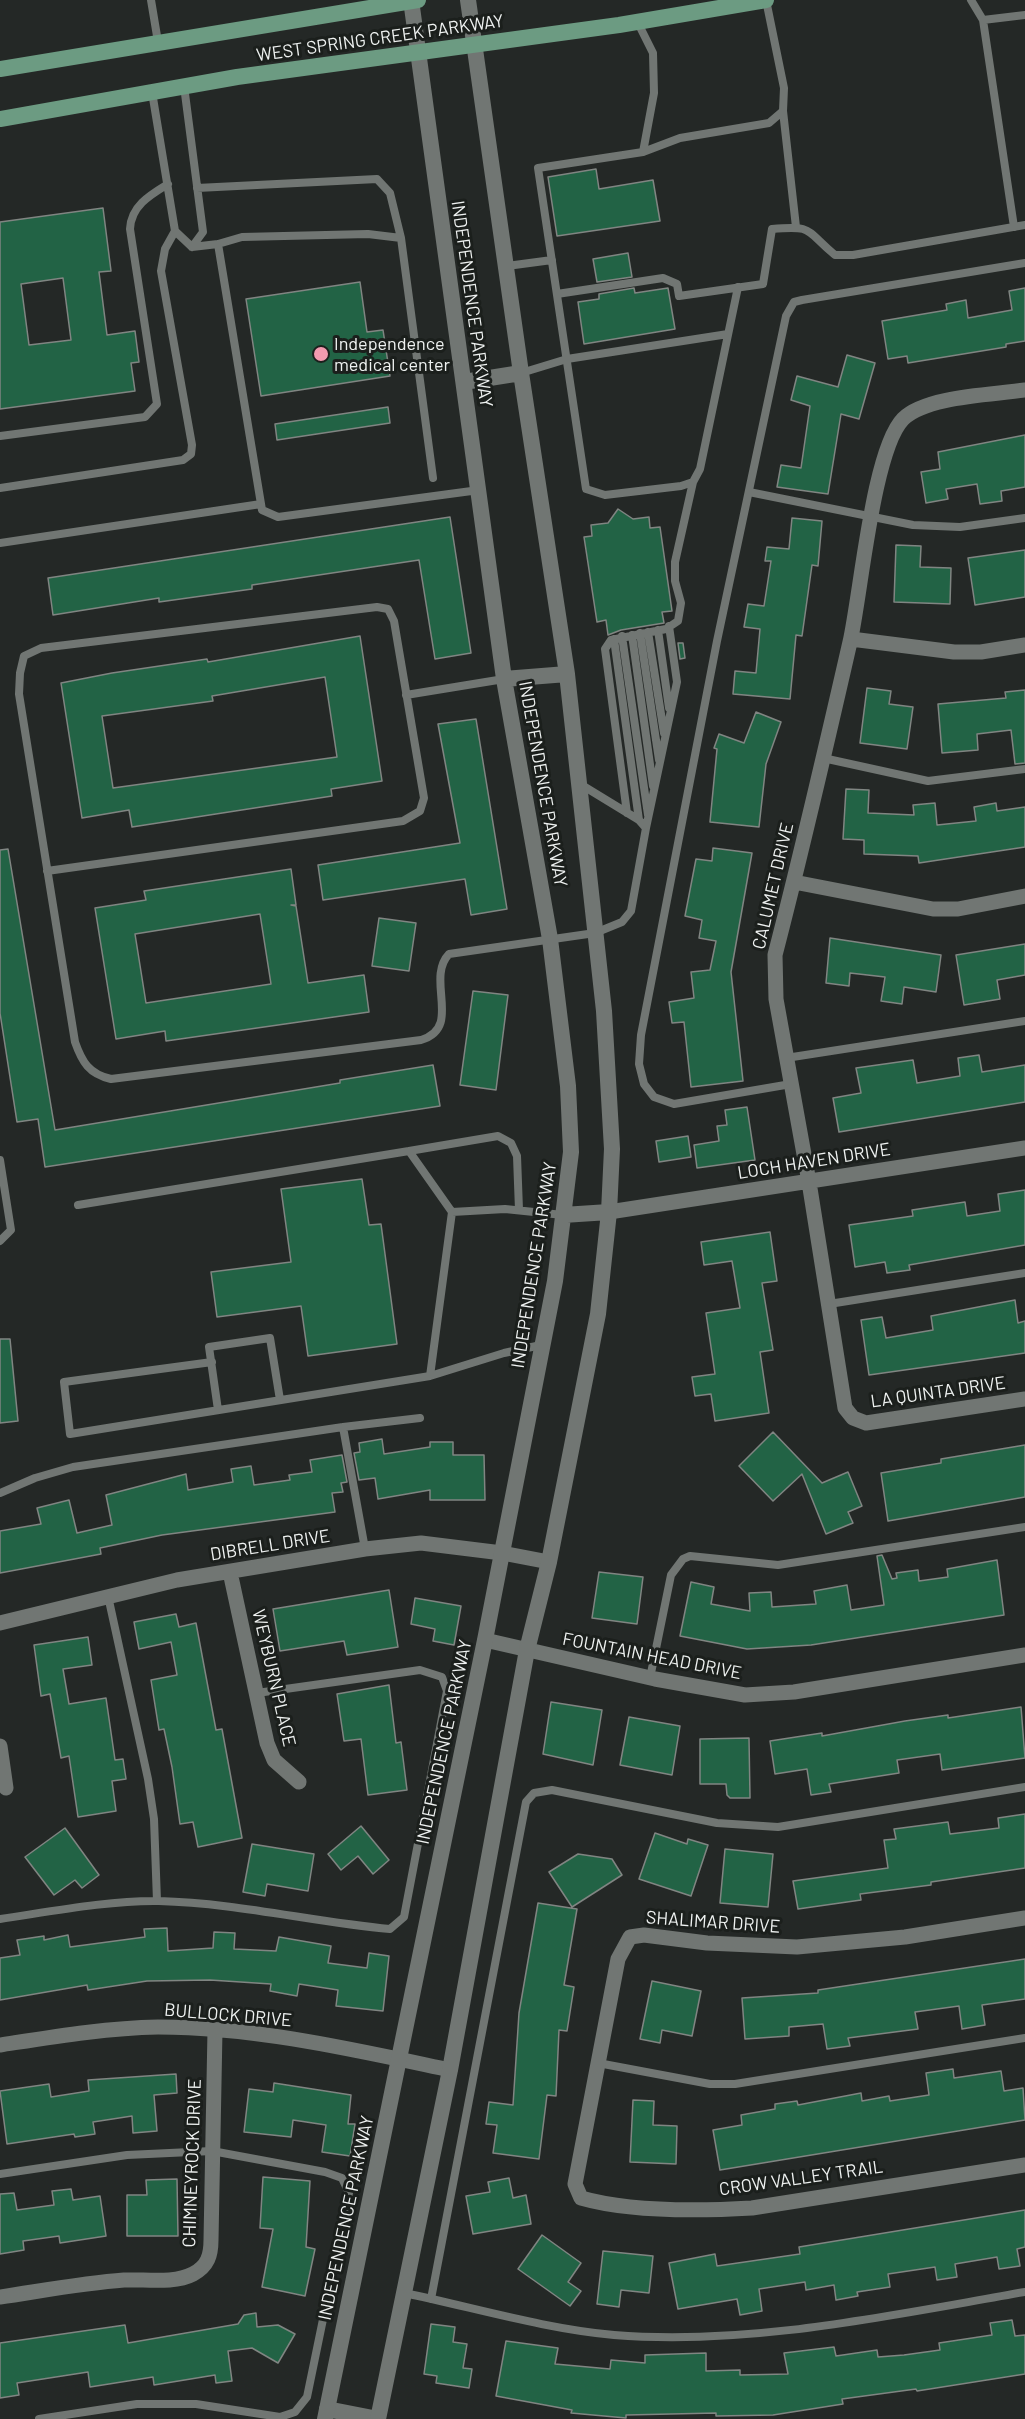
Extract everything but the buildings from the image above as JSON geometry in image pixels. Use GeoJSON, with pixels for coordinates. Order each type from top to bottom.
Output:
{"type":"FeatureCollection","features":[{"type":"Feature","properties":{"kind":"main road","name":"WEST SPRING CREEK PARKWAY"},"geometry":{"type":"LineString","coordinates":[[0,69],[413,0]]}},
{"type":"Feature","properties":{"kind":"main road","name":"INDEPENDENCE PARKWAY"},"geometry":{"type":"LineString","coordinates":[[326,2414],[485,1640],[555,1281],[571,1152],[568,1086],[550,939],[504,678],[413,0]]}},
{"type":"Feature","properties":{"kind":"main road","name":"INDEPENDENCE PARKWAY"},"geometry":{"type":"LineString","coordinates":[[378,2419],[450,2070],[526,1650],[549,1563],[598,1314],[609,1212],[612,1149],[610,1079],[567,674],[520,373],[476,43],[468,0]]}},
{"type":"Feature","properties":{"kind":"main road","name":"WEST SPRING CREEK PARKWAY"},"geometry":{"type":"LineString","coordinates":[[0,119],[184,87],[476,43],[638,22],[766,0]]}},
{"type":"Feature","properties":{"kind":"main road"},"geometry":{"type":"LineString","coordinates":[[464,382],[520,373]]}},
{"type":"Feature","properties":{"kind":"main road"},"geometry":{"type":"LineString","coordinates":[[504,678],[567,674]]}},
{"type":"Feature","properties":{"kind":"main road"},"geometry":{"type":"LineString","coordinates":[[563,1215],[609,1212]]}},
{"type":"Feature","properties":{"kind":"main road"},"geometry":{"type":"LineString","coordinates":[[326,2414],[378,2419]]}},
{"type":"Feature","properties":{"kind":"street","name":"CALUMET DRIVE"},"geometry":{"type":"LineString","coordinates":[[843,1390],[776,999],[775,955],[851,639],[886,448],[894,430],[913,411],[924,405],[1025,390]]}},
{"type":"Feature","properties":{"kind":"street"},"geometry":{"type":"LineString","coordinates":[[851,639],[954,652],[981,652],[1025,645]]}},
{"type":"Feature","properties":{"kind":"street"},"geometry":{"type":"LineString","coordinates":[[794,882],[933,909],[958,909],[1025,896]]}},
{"type":"Feature","properties":{"kind":"street","name":"LOCH HAVEN DRIVE"},"geometry":{"type":"LineString","coordinates":[[609,1212],[1025,1148]]}},
{"type":"Feature","properties":{"kind":"street","name":"LA QUINTA DRIVE"},"geometry":{"type":"LineString","coordinates":[[843,1390],[845,1408],[850,1415],[866,1423],[1025,1399]]}},
{"type":"Feature","properties":{"kind":"street","name":"DIBRELL DRIVE"},"geometry":{"type":"LineString","coordinates":[[0,1623],[177,1580],[365,1549],[421,1543],[502,1553],[549,1563]]}},
{"type":"Feature","properties":{"kind":"street","name":"WEYBURN PLACE"},"geometry":{"type":"LineString","coordinates":[[230,1572],[274,1760],[298,1782]]}},
{"type":"Feature","properties":{"kind":"street","name":"FOUNTAIN HEAD DRIVE"},"geometry":{"type":"LineString","coordinates":[[485,1640],[720,1692],[769,1695],[1025,1655]]}},
{"type":"Feature","properties":{"kind":"street"},"geometry":{"type":"LineString","coordinates":[[0,1746],[6,1788]]}},
{"type":"Feature","properties":{"kind":"street","name":"SHALIMAR DRIVE"},"geometry":{"type":"LineString","coordinates":[[581,2198],[575,2184],[618,1959],[630,1937],[644,1935],[707,1943],[797,1947],[905,1937],[1025,1918]]}},
{"type":"Feature","properties":{"kind":"street","name":"BULLOCK DRIVE"},"geometry":{"type":"LineString","coordinates":[[0,2045],[110,2030],[158,2027],[215,2030],[269,2036],[450,2070]]}},
{"type":"Feature","properties":{"kind":"street","name":"CHIMNEYROCK DRIVE"},"geometry":{"type":"LineString","coordinates":[[0,2297],[123,2280],[175,2278],[191,2275],[204,2267],[211,2254],[215,2030]]}},
{"type":"Feature","properties":{"kind":"street","name":"CROW VALLEY TRAIL"},"geometry":{"type":"LineString","coordinates":[[581,2198],[600,2203],[707,2210],[752,2208],[1025,2165]]}},
{"type":"Feature","properties":{"kind":"lane"},"geometry":{"type":"LineString","coordinates":[[151,0],[158,42]]}},
{"type":"Feature","properties":{"kind":"lane"},"geometry":{"type":"LineString","coordinates":[[766,0],[784,88],[783,111],[796,227]]}},
{"type":"Feature","properties":{"kind":"lane"},"geometry":{"type":"LineString","coordinates":[[972,0],[982,20],[1014,227]]}},
{"type":"Feature","properties":{"kind":"lane"},"geometry":{"type":"LineString","coordinates":[[982,20],[1025,15]]}},
{"type":"Feature","properties":{"kind":"lane"},"geometry":{"type":"LineString","coordinates":[[638,22],[653,53],[654,93],[643,152]]}},
{"type":"Feature","properties":{"kind":"lane"},"geometry":{"type":"LineString","coordinates":[[184,87],[203,232],[192,247]]}},
{"type":"Feature","properties":{"kind":"lane"},"geometry":{"type":"LineString","coordinates":[[0,488],[183,460],[191,454],[192,445],[161,271],[165,249],[175,231],[152,92]]}},
{"type":"Feature","properties":{"kind":"lane"},"geometry":{"type":"LineString","coordinates":[[693,482],[681,486],[605,495],[586,489],[538,168],[643,152],[680,138],[769,123],[783,111]]}},
{"type":"Feature","properties":{"kind":"lane"},"geometry":{"type":"LineString","coordinates":[[197,188],[376,179],[390,193],[401,238],[433,478]]}},
{"type":"Feature","properties":{"kind":"lane"},"geometry":{"type":"LineString","coordinates":[[0,436],[145,417],[157,404],[130,218],[139,205],[168,184]]}},
{"type":"Feature","properties":{"kind":"lane"},"geometry":{"type":"LineString","coordinates":[[557,294],[663,278],[677,284],[679,296],[763,284],[772,229],[796,227],[810,230],[835,255],[844,255],[1025,225]]}},
{"type":"Feature","properties":{"kind":"lane"},"geometry":{"type":"LineString","coordinates":[[175,231],[192,247],[218,244],[243,237],[368,234],[401,238]]}},
{"type":"Feature","properties":{"kind":"lane"},"geometry":{"type":"LineString","coordinates":[[218,244],[262,510],[278,516],[479,490]]}},
{"type":"Feature","properties":{"kind":"lane"},"geometry":{"type":"LineString","coordinates":[[507,266],[552,260]]}},
{"type":"Feature","properties":{"kind":"lane"},"geometry":{"type":"LineString","coordinates":[[791,1084],[674,1104],[654,1097],[644,1084],[639,1064],[641,1035],[717,641],[786,316],[794,302],[1025,263]]}},
{"type":"Feature","properties":{"kind":"lane"},"geometry":{"type":"LineString","coordinates":[[627,813],[605,649],[614,639],[658,630],[678,621],[681,603],[675,581],[675,562],[693,482],[700,469],[738,288]]}},
{"type":"Feature","properties":{"kind":"lane"},"geometry":{"type":"LineString","coordinates":[[520,373],[567,358],[728,334]]}},
{"type":"Feature","properties":{"kind":"lane"},"geometry":{"type":"LineString","coordinates":[[749,492],[913,525],[960,527],[1025,518]]}},
{"type":"Feature","properties":{"kind":"lane"},"geometry":{"type":"LineString","coordinates":[[0,543],[261,504]]}},
{"type":"Feature","properties":{"kind":"lane"},"geometry":{"type":"LineString","coordinates":[[47,871],[403,821],[414,816],[420,811],[424,798],[394,621],[388,609],[377,607],[30,652],[24,656],[20,673],[20,694],[47,871],[75,1042],[85,1066],[97,1076],[111,1079],[432,1037],[442,1024],[440,973],[442,961],[449,954],[595,933],[622,922],[631,911],[677,682],[669,626]]}},
{"type":"Feature","properties":{"kind":"lane"},"geometry":{"type":"LineString","coordinates":[[658,630],[670,716]]}},
{"type":"Feature","properties":{"kind":"lane"},"geometry":{"type":"LineString","coordinates":[[640,633],[665,741]]}},
{"type":"Feature","properties":{"kind":"lane"},"geometry":{"type":"LineString","coordinates":[[640,633],[660,767]]}},
{"type":"Feature","properties":{"kind":"lane"},"geometry":{"type":"LineString","coordinates":[[640,633],[654,794]]}},
{"type":"Feature","properties":{"kind":"lane"},"geometry":{"type":"LineString","coordinates":[[622,636],[650,819]]}},
{"type":"Feature","properties":{"kind":"lane"},"geometry":{"type":"LineString","coordinates":[[614,639],[639,820]]}},
{"type":"Feature","properties":{"kind":"lane"},"geometry":{"type":"LineString","coordinates":[[406,695],[504,678]]}},
{"type":"Feature","properties":{"kind":"lane"},"geometry":{"type":"LineString","coordinates":[[823,758],[928,781],[1025,769]]}},
{"type":"Feature","properties":{"kind":"lane"},"geometry":{"type":"LineString","coordinates":[[579,784],[639,820],[646,828]]}},
{"type":"Feature","properties":{"kind":"lane"},"geometry":{"type":"LineString","coordinates":[[786,1058],[1025,1021]]}},
{"type":"Feature","properties":{"kind":"lane"},"geometry":{"type":"LineString","coordinates":[[78,1205],[498,1137],[511,1143],[517,1156],[519,1210]]}},
{"type":"Feature","properties":{"kind":"lane"},"geometry":{"type":"LineString","coordinates":[[409,1152],[452,1212],[430,1376]]}},
{"type":"Feature","properties":{"kind":"lane"},"geometry":{"type":"LineString","coordinates":[[0,1160],[11,1230],[0,1241]]}},
{"type":"Feature","properties":{"kind":"lane"},"geometry":{"type":"LineString","coordinates":[[452,1212],[519,1210],[563,1215]]}},
{"type":"Feature","properties":{"kind":"lane"},"geometry":{"type":"LineString","coordinates":[[829,1304],[1025,1273]]}},
{"type":"Feature","properties":{"kind":"lane"},"geometry":{"type":"LineString","coordinates":[[218,1410],[209,1347],[270,1338],[280,1400]]}},
{"type":"Feature","properties":{"kind":"lane"},"geometry":{"type":"LineString","coordinates":[[212,1362],[64,1382],[70,1434],[430,1376],[504,1353],[542,1345]]}},
{"type":"Feature","properties":{"kind":"lane"},"geometry":{"type":"LineString","coordinates":[[0,1494],[35,1478],[73,1467],[343,1426],[420,1419]]}},
{"type":"Feature","properties":{"kind":"lane"},"geometry":{"type":"LineString","coordinates":[[343,1426],[365,1549]]}},
{"type":"Feature","properties":{"kind":"lane"},"geometry":{"type":"LineString","coordinates":[[650,1678],[671,1575],[684,1559],[690,1556],[778,1565],[1025,1527]]}},
{"type":"Feature","properties":{"kind":"lane"},"geometry":{"type":"LineString","coordinates":[[108,1596],[148,1779],[154,1819],[157,1901]]}},
{"type":"Feature","properties":{"kind":"lane"},"geometry":{"type":"LineString","coordinates":[[0,1919],[53,1911],[157,1901],[267,1910],[390,1929],[404,1917],[447,1691],[442,1677],[420,1670],[257,1693]]}},
{"type":"Feature","properties":{"kind":"lane"},"geometry":{"type":"LineString","coordinates":[[430,2299],[526,1802],[534,1793],[552,1790],[717,1823],[778,1827],[1025,1787]]}},
{"type":"Feature","properties":{"kind":"lane"},"geometry":{"type":"LineString","coordinates":[[598,2063],[710,2084],[735,2084],[1025,2038]]}},
{"type":"Feature","properties":{"kind":"lane"},"geometry":{"type":"LineString","coordinates":[[0,2174],[127,2155],[212,2151],[325,2172],[342,2178],[349,2193],[307,2397],[295,2412],[280,2417],[184,2404],[137,2404],[39,2419]]}},
{"type":"Feature","properties":{"kind":"lane"},"geometry":{"type":"LineString","coordinates":[[404,2293],[612,2335],[670,2337],[744,2335],[1025,2292]]}},
{"type":"Feature","properties":{"kind":"place","name":"Independence medical center"},"geometry":{"type":"Point","coordinates":[321,354]}}]}
